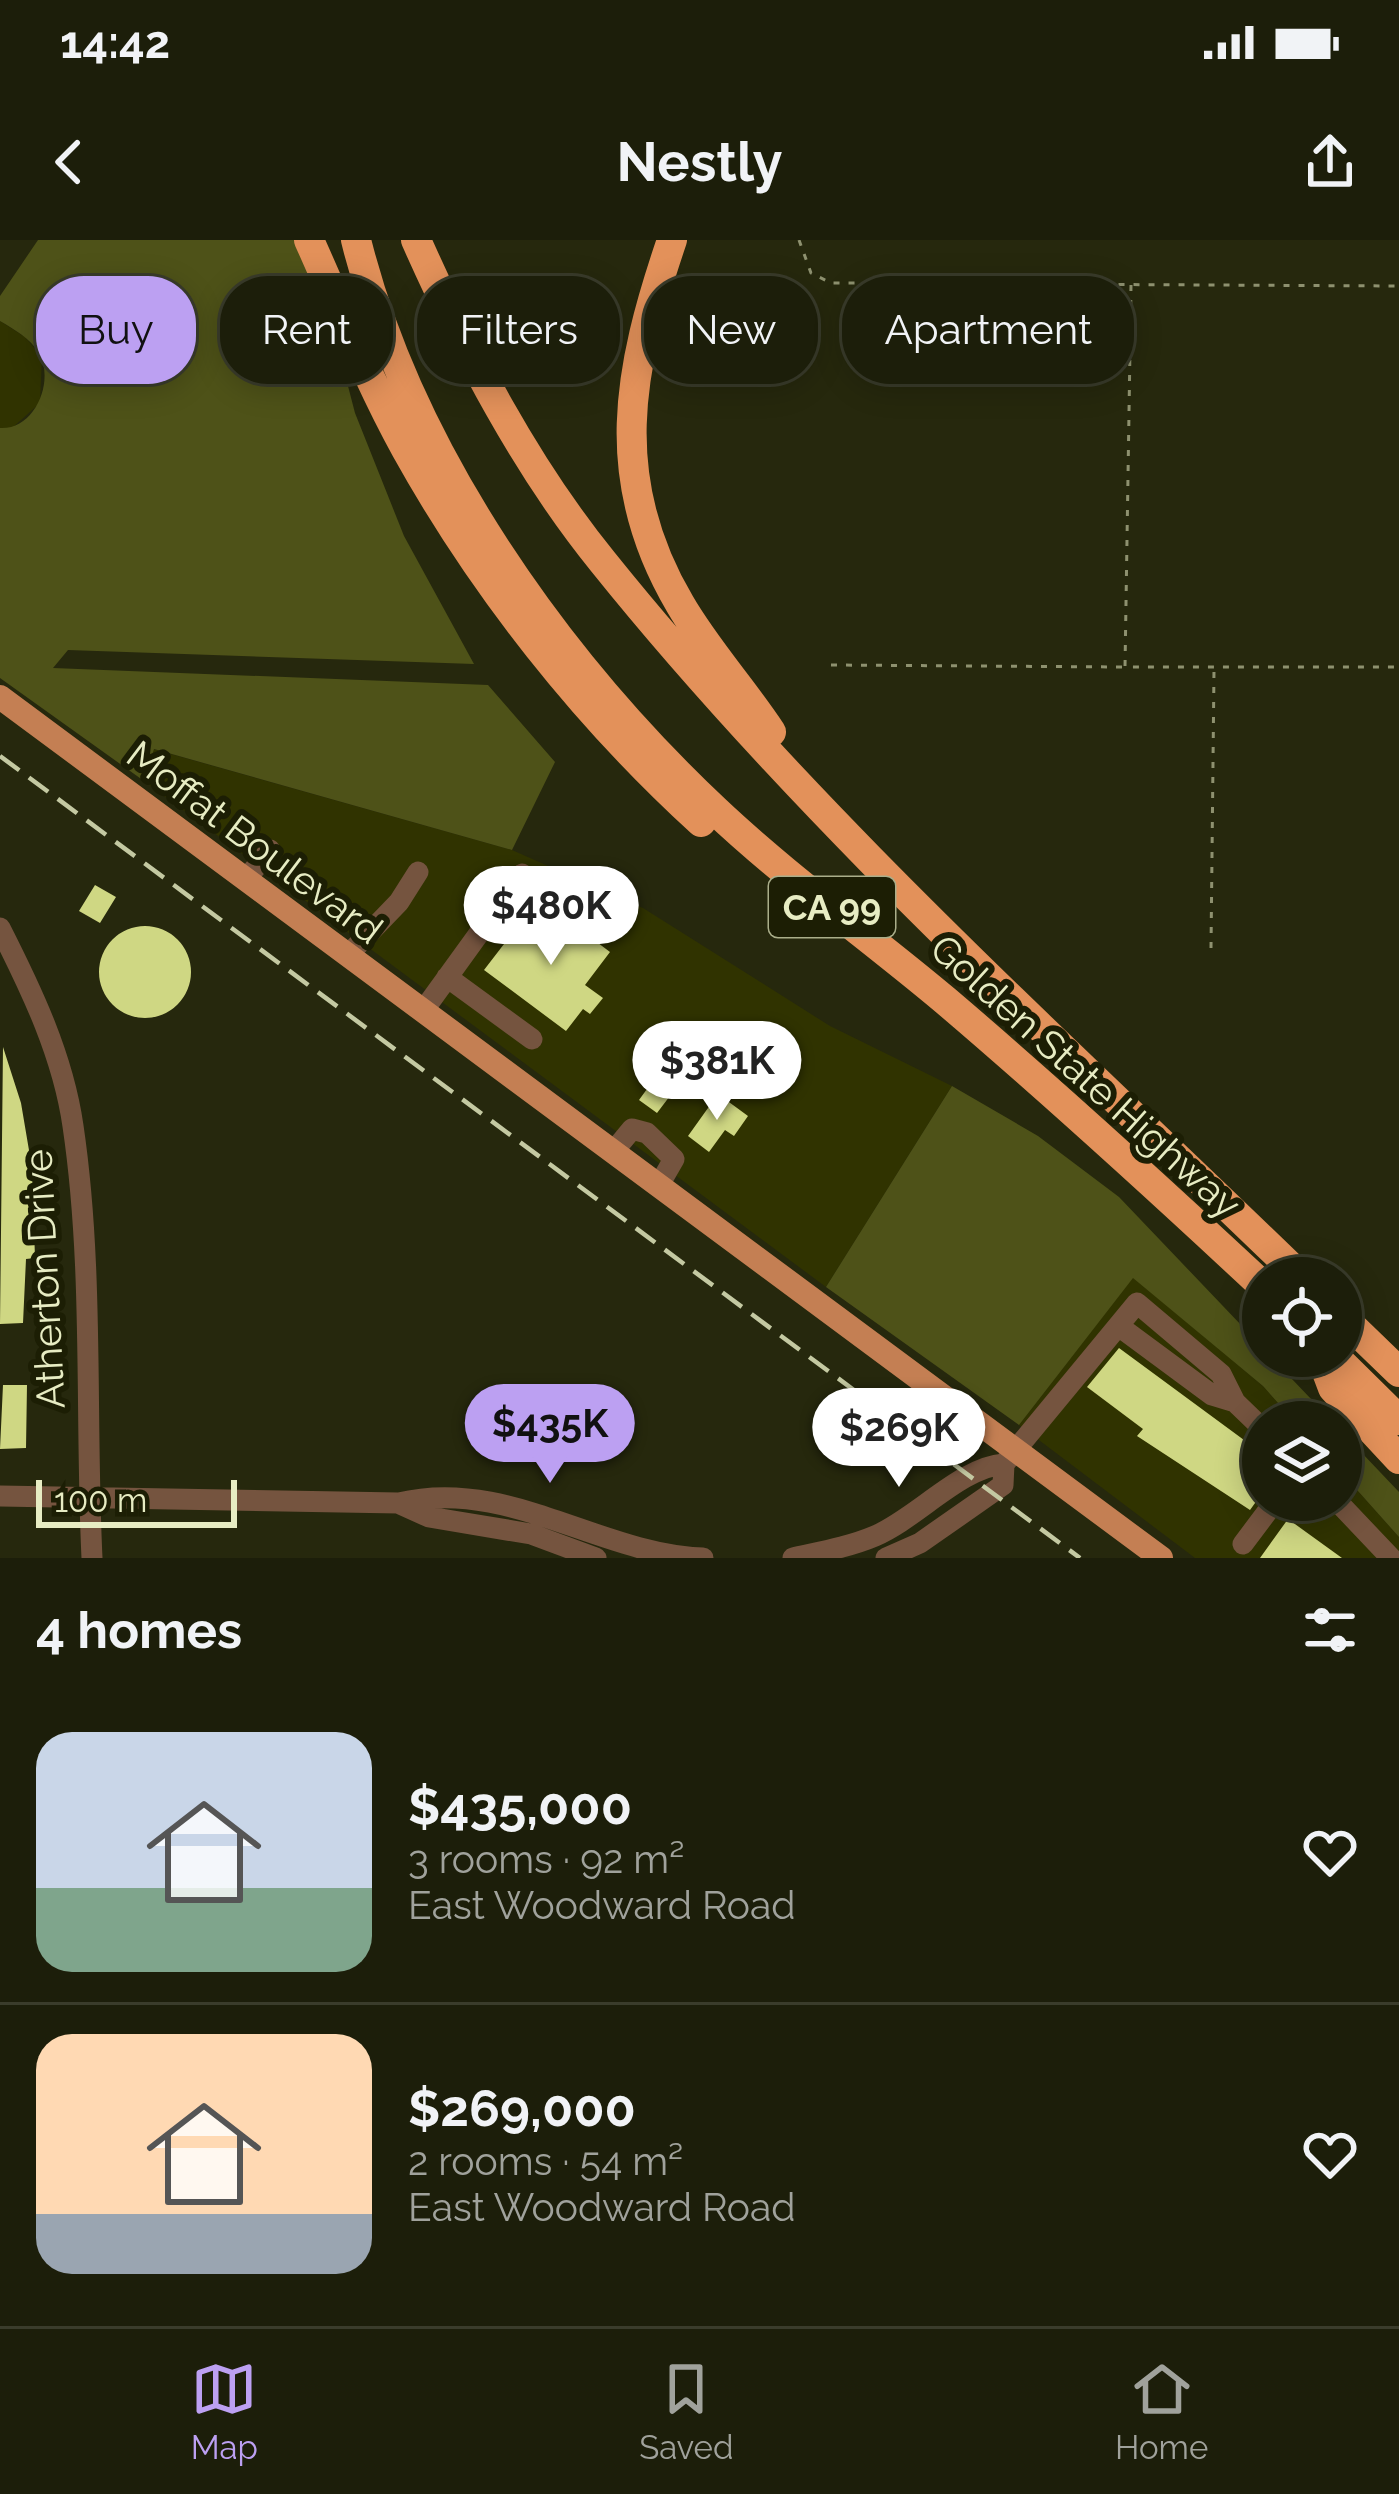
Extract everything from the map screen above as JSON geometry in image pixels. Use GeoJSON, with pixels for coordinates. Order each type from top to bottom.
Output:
{"type":"FeatureCollection","features":[{"type":"Feature","properties":{"kind":"highway"},"geometry":{"type":"LineString","coordinates":[[309,240],[404,445],[452,528],[523,623],[598,718],[667,791],[747,861],[789,871]]}},
{"type":"Feature","properties":{"kind":"highway","name":"Golden State Highway"},"geometry":{"type":"LineString","coordinates":[[356,240],[410,394],[442,458],[567,648],[716,811],[1090,1124],[1242,1266]]}},
{"type":"Feature","properties":{"kind":"highway","name":"Golden State Highway"},"geometry":{"type":"LineString","coordinates":[[416,240],[482,378],[602,562],[820,807],[1282,1257]]}},
{"type":"Feature","properties":{"kind":"highway"},"geometry":{"type":"LineString","coordinates":[[672,240],[646,317],[631,388],[639,507],[679,603],[820,807]]}},
{"type":"Feature","properties":{"kind":"highway"},"geometry":{"type":"LineString","coordinates":[[1362,1320],[1399,1348]]}},
{"type":"Feature","properties":{"kind":"highway"},"geometry":{"type":"LineString","coordinates":[[1362,1336],[1399,1372]]}},
{"type":"Feature","properties":{"kind":"highway"},"geometry":{"type":"LineString","coordinates":[[1329,1377],[1333,1388],[1399,1459]]}},
{"type":"Feature","properties":{"kind":"highway"},"geometry":{"type":"LineString","coordinates":[[1355,1377],[1399,1420]]}},
{"type":"Feature","properties":{"kind":"main road","name":"Moffat Boulevard"},"geometry":{"type":"LineString","coordinates":[[0,698],[659,1185],[1009,1457],[1161,1558]]}},
{"type":"Feature","properties":{"kind":"street"},"geometry":{"type":"LineString","coordinates":[[245,879],[270,850]]}},
{"type":"Feature","properties":{"kind":"street"},"geometry":{"type":"LineString","coordinates":[[348,955],[398,902],[418,872]]}},
{"type":"Feature","properties":{"kind":"street"},"geometry":{"type":"LineString","coordinates":[[423,1011],[522,874]]}},
{"type":"Feature","properties":{"kind":"street","name":"Atherton Drive"},"geometry":{"type":"LineString","coordinates":[[0,928],[55,1051],[73,1125],[86,1307],[92,1558]]}},
{"type":"Feature","properties":{"kind":"street"},"geometry":{"type":"LineString","coordinates":[[447,977],[532,1039]]}},
{"type":"Feature","properties":{"kind":"street"},"geometry":{"type":"LineString","coordinates":[[613,1151],[632,1130],[647,1132],[673,1152],[674,1165],[659,1185]]}},
{"type":"Feature","properties":{"kind":"street"},"geometry":{"type":"LineString","coordinates":[[886,1558],[920,1543],[1004,1485],[1009,1457],[1120,1328],[1212,1395],[1242,1409]]}},
{"type":"Feature","properties":{"kind":"street"},"geometry":{"type":"LineString","coordinates":[[793,1558],[875,1536],[948,1493],[980,1466],[1009,1457]]}},
{"type":"Feature","properties":{"kind":"street"},"geometry":{"type":"LineString","coordinates":[[0,1496],[399,1503],[434,1495],[484,1500],[703,1558]]}},
{"type":"Feature","properties":{"kind":"street"},"geometry":{"type":"LineString","coordinates":[[399,1503],[429,1516],[531,1534],[596,1558]]}},
{"type":"Feature","properties":{"kind":"street"},"geometry":{"type":"LineString","coordinates":[[1243,1544],[1260,1521]]}},
{"type":"Feature","properties":{"kind":"street"},"geometry":{"type":"LineString","coordinates":[[1356,1521],[1391,1558]]}},
{"type":"Feature","properties":{"kind":"path"},"geometry":{"type":"LineString","coordinates":[[799,240],[811,273],[842,283]]}},
{"type":"Feature","properties":{"kind":"path"},"geometry":{"type":"LineString","coordinates":[[1134,285],[1399,286]]}},
{"type":"Feature","properties":{"kind":"path"},"geometry":{"type":"LineString","coordinates":[[1124,667],[1129,384]]}},
{"type":"Feature","properties":{"kind":"path"},"geometry":{"type":"LineString","coordinates":[[832,665],[1399,668]]}},
{"type":"Feature","properties":{"kind":"path"},"geometry":{"type":"LineString","coordinates":[[1211,948],[1214,668]]}},
{"type":"Feature","properties":{"kind":"shaded area"},"geometry":{"type":"Polygon","coordinates":[[[0,321],[36,350],[36,384],[41,384],[40,403],[11,429],[0,428],[0,321]]]}},
{"type":"Feature","properties":{"kind":"shaded area"},"geometry":{"type":"Polygon","coordinates":[[[153,749],[512,850],[643,908],[830,1026],[952,1086],[826,1287],[144,781],[153,749]]]}},
{"type":"Feature","properties":{"kind":"shaded area"},"geometry":{"type":"Polygon","coordinates":[[[1133,1277],[1242,1368],[1242,1377],[1252,1377],[1276,1401],[1242,1401],[1242,1521],[1362,1521],[1362,1496],[1399,1537],[1399,1558],[1195,1558],[1019,1425],[1133,1277]]]}},
{"type":"Feature","properties":{"kind":"green space"},"geometry":{"type":"Polygon","coordinates":[[[38,240],[310,240],[319,276],[220,276],[220,384],[347,384],[404,536],[474,664],[68,650],[53,668],[488,685],[555,762],[512,850],[154,749],[144,781],[0,678],[0,428],[32,413],[44,384],[196,384],[196,276],[36,276],[36,349],[0,321],[0,296],[38,240]]]}},
{"type":"Feature","properties":{"kind":"green space"},"geometry":{"type":"Polygon","coordinates":[[[952,1086],[1038,1136],[1119,1197],[1242,1326],[1242,1369],[1133,1278],[1019,1425],[826,1287],[952,1086]]]}},
{"type":"Feature","properties":{"kind":"green space"},"geometry":{"type":"Polygon","coordinates":[[[1252,1377],[1290,1377],[1313,1401],[1276,1401],[1252,1377]]]}},
{"type":"Feature","properties":{"kind":"green space"},"geometry":{"type":"Polygon","coordinates":[[[1362,1453],[1399,1492],[1399,1537],[1362,1496],[1362,1453]]]}},
{"type":"Feature","properties":{"kind":"building"},"geometry":{"type":"Polygon","coordinates":[[[95,885],[116,897],[100,923],[79,911],[95,885]]]}},
{"type":"Feature","properties":{"kind":"building"},"geometry":{"type":"Polygon","coordinates":[[[549,906],[610,952],[585,985],[603,998],[590,1014],[583,1009],[566,1031],[484,970],[514,931],[525,939],[549,906]]]}},
{"type":"Feature","properties":{"kind":"building"},"geometry":{"type":"Polygon","coordinates":[[[145,926],[177,940],[191,972],[177,1004],[145,1018],[113,1004],[99,972],[113,940],[145,926]]]}},
{"type":"Feature","properties":{"kind":"building"},"geometry":{"type":"Polygon","coordinates":[[[682,1041],[701,1055],[657,1113],[639,1100],[682,1041]]]}},
{"type":"Feature","properties":{"kind":"building"},"geometry":{"type":"Polygon","coordinates":[[[3,1047],[21,1103],[32,1168],[35,1258],[26,1259],[23,1323],[0,1324],[3,1047]]]}},
{"type":"Feature","properties":{"kind":"building"},"geometry":{"type":"Polygon","coordinates":[[[718,1094],[748,1116],[734,1136],[725,1130],[709,1152],[688,1136],[718,1094]]]}},
{"type":"Feature","properties":{"kind":"building"},"geometry":{"type":"Polygon","coordinates":[[[1119,1348],[1242,1439],[1242,1505],[1137,1436],[1143,1429],[1087,1387],[1119,1348]]]}},
{"type":"Feature","properties":{"kind":"building"},"geometry":{"type":"Polygon","coordinates":[[[3,1385],[27,1385],[26,1448],[0,1449],[3,1385]]]}},
{"type":"Feature","properties":{"kind":"building"},"geometry":{"type":"Polygon","coordinates":[[[1291,1521],[1342,1558],[1260,1558],[1291,1521]]]}},
{"type":"Feature","properties":{"kind":"railway"},"geometry":{"type":"LineString","coordinates":[[0,756],[1080,1558]]}}]}
